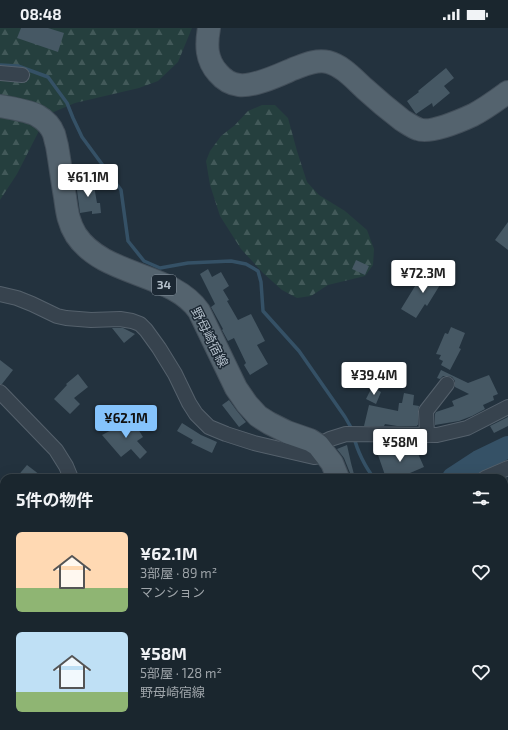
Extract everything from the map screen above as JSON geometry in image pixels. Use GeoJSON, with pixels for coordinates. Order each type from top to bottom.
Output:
{"type":"FeatureCollection","features":[{"type":"Feature","properties":{"kind":"main road"},"geometry":{"type":"LineString","coordinates":[[209,28],[207,49],[209,60],[225,80],[238,85],[246,86],[306,64],[318,62],[330,63],[347,73],[390,111],[418,130],[432,130],[473,115],[508,92]]}},
{"type":"Feature","properties":{"kind":"main road","name":"野母崎宿線"},"geometry":{"type":"LineString","coordinates":[[0,106],[37,115],[49,124],[54,134],[57,148],[67,215],[71,225],[85,246],[121,268],[163,284],[178,292],[194,304],[199,311],[236,388],[247,404],[258,416],[269,423],[287,432],[310,440],[322,450]]}},
{"type":"Feature","properties":{"kind":"main road"},"geometry":{"type":"LineString","coordinates":[[322,450],[332,463],[336,474]]}},
{"type":"Feature","properties":{"kind":"street"},"geometry":{"type":"LineString","coordinates":[[0,73],[22,75]]}},
{"type":"Feature","properties":{"kind":"street"},"geometry":{"type":"LineString","coordinates":[[0,294],[17,298],[57,316],[91,320],[120,319],[140,324],[160,348],[196,414],[209,427],[254,443],[314,457],[322,450],[330,439],[353,434],[438,435],[467,428],[508,407]]}},
{"type":"Feature","properties":{"kind":"street"},"geometry":{"type":"LineString","coordinates":[[427,435],[426,410],[447,384]]}},
{"type":"Feature","properties":{"kind":"street"},"geometry":{"type":"LineString","coordinates":[[0,392],[56,450],[69,474]]}},
{"type":"Feature","properties":{"kind":"street"},"geometry":{"type":"LineString","coordinates":[[494,474],[508,468]]}},
{"type":"Feature","properties":{"kind":"green space"},"geometry":{"type":"Polygon","coordinates":[[[0,28],[192,28],[178,62],[158,81],[139,88],[75,103],[49,114],[17,174],[0,200],[0,28]]]}},
{"type":"Feature","properties":{"kind":"green space"},"geometry":{"type":"Polygon","coordinates":[[[262,105],[275,105],[288,118],[307,182],[319,195],[345,211],[367,230],[374,249],[373,265],[365,276],[328,285],[311,296],[297,298],[282,290],[263,273],[241,249],[220,216],[210,185],[206,161],[210,151],[221,136],[235,125],[248,111],[262,105]]]}},
{"type":"Feature","properties":{"kind":"building"},"geometry":{"type":"Polygon","coordinates":[[[21,28],[48,28],[64,33],[58,52],[17,38],[21,28]]]}},
{"type":"Feature","properties":{"kind":"building"},"geometry":{"type":"Polygon","coordinates":[[[446,68],[454,78],[444,86],[450,93],[433,107],[432,103],[416,114],[407,101],[446,68]]]}},
{"type":"Feature","properties":{"kind":"building"},"geometry":{"type":"Polygon","coordinates":[[[93,180],[97,203],[100,203],[101,213],[92,214],[92,211],[80,213],[76,183],[93,180]]]}},
{"type":"Feature","properties":{"kind":"building"},"geometry":{"type":"Polygon","coordinates":[[[508,222],[508,250],[495,240],[508,222]]]}},
{"type":"Feature","properties":{"kind":"building"},"geometry":{"type":"Polygon","coordinates":[[[356,260],[369,266],[365,275],[352,269],[356,260]]]}},
{"type":"Feature","properties":{"kind":"building"},"geometry":{"type":"Polygon","coordinates":[[[448,266],[451,267],[427,306],[425,304],[416,318],[401,309],[420,278],[429,284],[448,266]]]}},
{"type":"Feature","properties":{"kind":"building"},"geometry":{"type":"Polygon","coordinates":[[[208,269],[212,277],[221,272],[229,286],[223,290],[229,300],[227,301],[238,320],[251,314],[265,341],[257,345],[268,364],[250,375],[244,365],[246,363],[234,338],[228,341],[211,307],[215,304],[200,274],[208,269]]]}},
{"type":"Feature","properties":{"kind":"building"},"geometry":{"type":"Polygon","coordinates":[[[451,327],[465,333],[459,348],[461,349],[450,370],[441,365],[443,361],[439,359],[441,355],[436,354],[445,333],[448,334],[451,327]]]}},
{"type":"Feature","properties":{"kind":"building"},"geometry":{"type":"Polygon","coordinates":[[[112,328],[123,328],[135,334],[124,343],[112,328]]]}},
{"type":"Feature","properties":{"kind":"building"},"geometry":{"type":"Polygon","coordinates":[[[0,360],[13,370],[2,384],[0,384],[0,360]]]}},
{"type":"Feature","properties":{"kind":"building"},"geometry":{"type":"Polygon","coordinates":[[[361,370],[362,382],[351,383],[350,371],[361,370]]]}},
{"type":"Feature","properties":{"kind":"building"},"geometry":{"type":"Polygon","coordinates":[[[441,370],[468,383],[489,375],[498,394],[493,396],[494,400],[483,405],[485,409],[472,416],[459,421],[435,425],[436,412],[454,406],[452,401],[469,394],[455,387],[455,381],[452,377],[443,376],[440,379],[437,378],[441,370]]]}},
{"type":"Feature","properties":{"kind":"building"},"geometry":{"type":"Polygon","coordinates":[[[78,374],[88,387],[74,398],[80,404],[70,414],[54,399],[67,385],[66,384],[78,374]]]}},
{"type":"Feature","properties":{"kind":"building"},"geometry":{"type":"Polygon","coordinates":[[[372,387],[381,392],[376,404],[366,399],[372,387]]]}},
{"type":"Feature","properties":{"kind":"building"},"geometry":{"type":"Polygon","coordinates":[[[404,393],[414,395],[413,405],[419,406],[417,426],[397,426],[385,424],[384,426],[364,426],[369,405],[398,411],[399,403],[402,403],[404,393]]]}},
{"type":"Feature","properties":{"kind":"building"},"geometry":{"type":"Polygon","coordinates":[[[229,400],[246,422],[239,427],[222,405],[229,400]]]}},
{"type":"Feature","properties":{"kind":"building"},"geometry":{"type":"Polygon","coordinates":[[[508,417],[508,426],[494,433],[490,426],[508,417]]]}},
{"type":"Feature","properties":{"kind":"building"},"geometry":{"type":"Polygon","coordinates":[[[132,419],[143,437],[137,441],[147,452],[140,459],[131,449],[121,457],[102,435],[132,419]]]}},
{"type":"Feature","properties":{"kind":"building"},"geometry":{"type":"Polygon","coordinates":[[[182,423],[201,435],[217,442],[212,453],[191,443],[193,440],[177,431],[182,423]]]}},
{"type":"Feature","properties":{"kind":"building"},"geometry":{"type":"Polygon","coordinates":[[[347,445],[354,474],[350,474],[344,458],[337,449],[347,445]]]}},
{"type":"Feature","properties":{"kind":"building"},"geometry":{"type":"Polygon","coordinates":[[[415,447],[424,467],[408,474],[385,474],[378,455],[397,449],[399,454],[415,447]]]}},
{"type":"Feature","properties":{"kind":"building"},"geometry":{"type":"Polygon","coordinates":[[[27,465],[39,474],[19,474],[27,465]]]}},
{"type":"Feature","properties":{"kind":"waterway"},"geometry":{"type":"LineString","coordinates":[[0,65],[18,66],[48,77],[67,103],[82,137],[121,190],[128,241],[144,261],[160,268],[188,263],[231,261],[246,264],[258,271],[261,282],[263,311],[299,351],[345,417],[353,431]]}},
{"type":"Feature","properties":{"kind":"waterway"},"geometry":{"type":"LineString","coordinates":[[354,437],[362,458],[371,474]]}},
{"type":"Feature","properties":{"kind":"waterway"},"geometry":{"type":"LineString","coordinates":[[459,474],[479,461],[508,447]]}}]}
